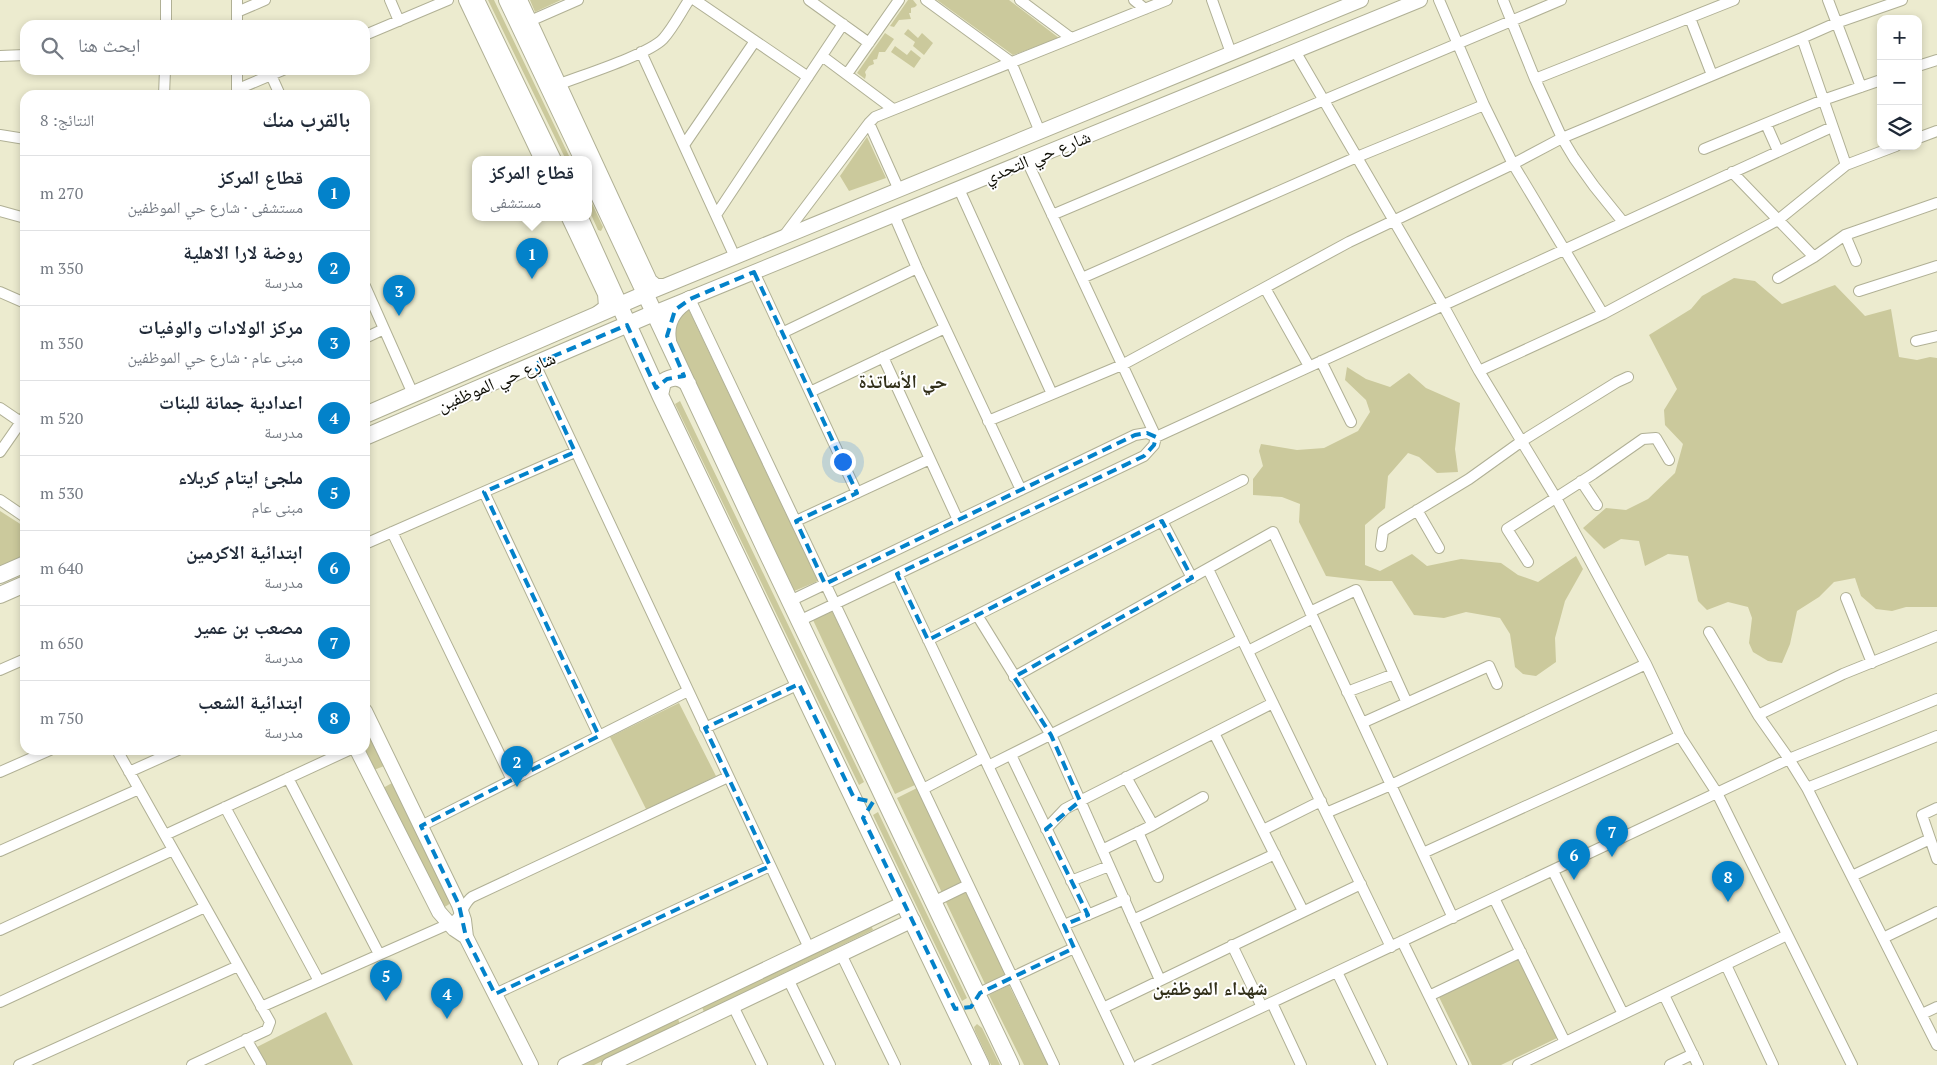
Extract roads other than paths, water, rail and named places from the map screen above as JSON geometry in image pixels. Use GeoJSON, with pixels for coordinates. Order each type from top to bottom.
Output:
{"type":"FeatureCollection","features":[{"type":"Feature","properties":{"kind":"main road"},"geometry":{"type":"LineString","coordinates":[[466,0],[540,156]]}},
{"type":"Feature","properties":{"kind":"main road"},"geometry":{"type":"LineString","coordinates":[[476,0],[551,156]]}},
{"type":"Feature","properties":{"kind":"main road"},"geometry":{"type":"LineString","coordinates":[[507,0],[581,156]]}},
{"type":"Feature","properties":{"kind":"main road"},"geometry":{"type":"LineString","coordinates":[[520,0],[560,84],[588,156]]}},
{"type":"Feature","properties":{"kind":"main road","name":"شارع حي التحدي"},"geometry":{"type":"LineString","coordinates":[[645,294],[1361,0]]}},
{"type":"Feature","properties":{"kind":"main road","name":"شارع حي التحدي"},"geometry":{"type":"LineString","coordinates":[[654,313],[1110,126],[1150,112],[1420,0]]}},
{"type":"Feature","properties":{"kind":"main road"},"geometry":{"type":"LineString","coordinates":[[1144,90],[1138,97],[1138,103],[1144,110],[1150,112]]}},
{"type":"Feature","properties":{"kind":"main road"},"geometry":{"type":"LineString","coordinates":[[1099,107],[1111,111],[1113,121],[1110,126]]}},
{"type":"Feature","properties":{"kind":"main road"},"geometry":{"type":"LineString","coordinates":[[998,149],[992,156],[994,165],[999,169],[1008,168]]}},
{"type":"Feature","properties":{"kind":"main road"},"geometry":{"type":"LineString","coordinates":[[968,161],[977,162],[981,167],[982,173],[978,181]]}},
{"type":"Feature","properties":{"kind":"main road"},"geometry":{"type":"LineString","coordinates":[[594,171],[608,212],[645,294],[1011,1065]]}},
{"type":"Feature","properties":{"kind":"main road"},"geometry":{"type":"LineString","coordinates":[[594,171],[650,281],[656,286],[664,286]]}},
{"type":"Feature","properties":{"kind":"main road"},"geometry":{"type":"LineString","coordinates":[[582,222],[590,232],[601,233],[610,225],[608,212]]}},
{"type":"Feature","properties":{"kind":"main road"},"geometry":{"type":"LineString","coordinates":[[570,221],[606,294],[606,307],[598,313]]}},
{"type":"Feature","properties":{"kind":"main road"},"geometry":{"type":"LineString","coordinates":[[582,222],[660,395],[982,1065]]}},
{"type":"Feature","properties":{"kind":"main road"},"geometry":{"type":"LineString","coordinates":[[731,258],[721,266],[720,273],[726,280],[735,280]]}},
{"type":"Feature","properties":{"kind":"main road","name":"شارع حي الموظفين"},"geometry":{"type":"LineString","coordinates":[[370,413],[645,294]]}},
{"type":"Feature","properties":{"kind":"main road"},"geometry":{"type":"LineString","coordinates":[[669,345],[667,332],[670,318],[677,308],[690,299]]}},
{"type":"Feature","properties":{"kind":"main road","name":"شارع حي الموظفين"},"geometry":{"type":"LineString","coordinates":[[370,435],[654,313]]}},
{"type":"Feature","properties":{"kind":"main road"},"geometry":{"type":"LineString","coordinates":[[493,359],[492,369],[494,373],[502,378]]}},
{"type":"Feature","properties":{"kind":"main road"},"geometry":{"type":"LineString","coordinates":[[468,370],[476,375],[479,384],[478,389]]}},
{"type":"Feature","properties":{"kind":"main road"},"geometry":{"type":"LineString","coordinates":[[660,395],[661,386],[667,379],[676,377],[688,384]]}},
{"type":"Feature","properties":{"kind":"main road"},"geometry":{"type":"LineString","coordinates":[[0,575],[20,566]]}},
{"type":"Feature","properties":{"kind":"main road"},"geometry":{"type":"LineString","coordinates":[[0,595],[20,586]]}},
{"type":"Feature","properties":{"kind":"main road"},"geometry":{"type":"LineString","coordinates":[[370,721],[462,912],[466,937],[530,1065]]}},
{"type":"Feature","properties":{"kind":"main road"},"geometry":{"type":"LineString","coordinates":[[359,755],[439,912],[448,924],[466,937]]}},
{"type":"Feature","properties":{"kind":"main road"},"geometry":{"type":"LineString","coordinates":[[372,781],[394,771]]}},
{"type":"Feature","properties":{"kind":"main road"},"geometry":{"type":"LineString","coordinates":[[854,798],[868,798],[874,794],[878,786]]}},
{"type":"Feature","properties":{"kind":"main road"},"geometry":{"type":"LineString","coordinates":[[863,818],[867,811],[874,806],[888,807]]}},
{"type":"Feature","properties":{"kind":"main road"},"geometry":{"type":"LineString","coordinates":[[565,1065],[904,903]]}},
{"type":"Feature","properties":{"kind":"main road"},"geometry":{"type":"LineString","coordinates":[[869,920],[879,926],[879,932],[875,938]]}},
{"type":"Feature","properties":{"kind":"main road"},"geometry":{"type":"LineString","coordinates":[[609,1065],[913,920]]}},
{"type":"Feature","properties":{"kind":"main road"},"geometry":{"type":"LineString","coordinates":[[955,1009],[968,1009],[974,1004],[978,996]]}},
{"type":"Feature","properties":{"kind":"main road"},"geometry":{"type":"LineString","coordinates":[[698,1001],[696,1010],[705,1019]]}},
{"type":"Feature","properties":{"kind":"main road"},"geometry":{"type":"LineString","coordinates":[[677,1012],[684,1016],[686,1020],[685,1029]]}},
{"type":"Feature","properties":{"kind":"main road"},"geometry":{"type":"LineString","coordinates":[[966,1032],[973,1022],[981,1019],[989,1020]]}},
{"type":"Feature","properties":{"kind":"street"},"geometry":{"type":"LineString","coordinates":[[166,0],[166,20]]}},
{"type":"Feature","properties":{"kind":"street"},"geometry":{"type":"LineString","coordinates":[[237,0],[237,20]]}},
{"type":"Feature","properties":{"kind":"street"},"geometry":{"type":"LineString","coordinates":[[237,12],[265,0]]}},
{"type":"Feature","properties":{"kind":"street"},"geometry":{"type":"LineString","coordinates":[[390,0],[400,21]]}},
{"type":"Feature","properties":{"kind":"street"},"geometry":{"type":"LineString","coordinates":[[370,33],[448,0]]}},
{"type":"Feature","properties":{"kind":"street"},"geometry":{"type":"LineString","coordinates":[[530,21],[578,0]]}},
{"type":"Feature","properties":{"kind":"street"},"geometry":{"type":"LineString","coordinates":[[560,84],[657,44],[665,37],[689,0]]}},
{"type":"Feature","properties":{"kind":"street"},"geometry":{"type":"LineString","coordinates":[[695,0],[808,77]]}},
{"type":"Feature","properties":{"kind":"street"},"geometry":{"type":"LineString","coordinates":[[809,0],[869,44]]}},
{"type":"Feature","properties":{"kind":"street"},"geometry":{"type":"LineString","coordinates":[[847,74],[899,0]]}},
{"type":"Feature","properties":{"kind":"street"},"geometry":{"type":"LineString","coordinates":[[926,0],[1011,62],[1040,132]]}},
{"type":"Feature","properties":{"kind":"street"},"geometry":{"type":"LineString","coordinates":[[1020,0],[1071,38]]}},
{"type":"Feature","properties":{"kind":"street"},"geometry":{"type":"LineString","coordinates":[[1134,0],[1145,9]]}},
{"type":"Feature","properties":{"kind":"street"},"geometry":{"type":"LineString","coordinates":[[783,237],[875,117],[1167,0]]}},
{"type":"Feature","properties":{"kind":"street"},"geometry":{"type":"LineString","coordinates":[[1212,0],[1231,53]]}},
{"type":"Feature","properties":{"kind":"street"},"geometry":{"type":"LineString","coordinates":[[1438,0],[1484,105],[1513,164],[1603,314]]}},
{"type":"Feature","properties":{"kind":"street"},"geometry":{"type":"LineString","coordinates":[[1503,0],[1535,79],[1562,138],[1589,180],[1623,222]]}},
{"type":"Feature","properties":{"kind":"street"},"geometry":{"type":"LineString","coordinates":[[1052,215],[1561,0]]}},
{"type":"Feature","properties":{"kind":"street"},"geometry":{"type":"LineString","coordinates":[[1535,79],[1690,18],[1709,5],[1734,0]]}},
{"type":"Feature","properties":{"kind":"street"},"geometry":{"type":"LineString","coordinates":[[1828,0],[1861,87]]}},
{"type":"Feature","properties":{"kind":"street"},"geometry":{"type":"LineString","coordinates":[[988,421],[1122,365],[1349,242],[1513,164],[1562,138],[1836,23],[1902,0]]}},
{"type":"Feature","properties":{"kind":"street"},"geometry":{"type":"LineString","coordinates":[[1690,18],[1712,75]]}},
{"type":"Feature","properties":{"kind":"street"},"geometry":{"type":"LineString","coordinates":[[716,215],[842,24]]}},
{"type":"Feature","properties":{"kind":"street"},"geometry":{"type":"LineString","coordinates":[[1802,38],[1846,165]]}},
{"type":"Feature","properties":{"kind":"street"},"geometry":{"type":"LineString","coordinates":[[684,145],[755,41]]}},
{"type":"Feature","properties":{"kind":"street"},"geometry":{"type":"LineString","coordinates":[[1295,51],[1443,305],[1479,371],[1556,498],[1646,664],[1680,736],[1717,793],[1852,1065]]}},
{"type":"Feature","properties":{"kind":"street"},"geometry":{"type":"LineString","coordinates":[[641,52],[716,215],[731,258]]}},
{"type":"Feature","properties":{"kind":"street"},"geometry":{"type":"LineString","coordinates":[[0,56],[20,55]]}},
{"type":"Feature","properties":{"kind":"street"},"geometry":{"type":"LineString","coordinates":[[822,56],[893,109]]}},
{"type":"Feature","properties":{"kind":"street"},"geometry":{"type":"LineString","coordinates":[[1922,65],[1937,60]]}},
{"type":"Feature","properties":{"kind":"street"},"geometry":{"type":"LineString","coordinates":[[164,90],[165,75]]}},
{"type":"Feature","properties":{"kind":"street"},"geometry":{"type":"LineString","coordinates":[[237,90],[238,75]]}},
{"type":"Feature","properties":{"kind":"street"},"geometry":{"type":"LineString","coordinates":[[241,90],[271,75],[278,90]]}},
{"type":"Feature","properties":{"kind":"street"},"geometry":{"type":"LineString","coordinates":[[1704,149],[1823,100],[1877,81]]}},
{"type":"Feature","properties":{"kind":"street"},"geometry":{"type":"LineString","coordinates":[[1082,278],[1357,158],[1484,105]]}},
{"type":"Feature","properties":{"kind":"street"},"geometry":{"type":"LineString","coordinates":[[869,123],[899,190]]}},
{"type":"Feature","properties":{"kind":"street"},"geometry":{"type":"LineString","coordinates":[[1766,124],[1778,151]]}},
{"type":"Feature","properties":{"kind":"street"},"geometry":{"type":"LineString","coordinates":[[790,601],[1141,433],[1147,433],[1156,437],[1832,127]]}},
{"type":"Feature","properties":{"kind":"street"},"geometry":{"type":"LineString","coordinates":[[1922,137],[1937,131]]}},
{"type":"Feature","properties":{"kind":"street"},"geometry":{"type":"LineString","coordinates":[[0,136],[20,138]]}},
{"type":"Feature","properties":{"kind":"street"},"geometry":{"type":"LineString","coordinates":[[1479,371],[1603,314],[1778,220],[1846,165],[1885,150]]}},
{"type":"Feature","properties":{"kind":"street"},"geometry":{"type":"LineString","coordinates":[[799,620],[1144,456],[1154,446],[1156,437],[1027,161]]}},
{"type":"Feature","properties":{"kind":"street"},"geometry":{"type":"LineString","coordinates":[[1732,172],[1814,257]]}},
{"type":"Feature","properties":{"kind":"street"},"geometry":{"type":"LineString","coordinates":[[959,189],[1052,394]]}},
{"type":"Feature","properties":{"kind":"street"},"geometry":{"type":"LineString","coordinates":[[1778,278],[1814,257],[1845,235],[1937,203]]}},
{"type":"Feature","properties":{"kind":"street"},"geometry":{"type":"LineString","coordinates":[[0,211],[20,217]]}},
{"type":"Feature","properties":{"kind":"street"},"geometry":{"type":"LineString","coordinates":[[894,215],[1021,490]]}},
{"type":"Feature","properties":{"kind":"street"},"geometry":{"type":"LineString","coordinates":[[1845,235],[1856,261]]}},
{"type":"Feature","properties":{"kind":"street"},"geometry":{"type":"LineString","coordinates":[[1859,291],[1937,266]]}},
{"type":"Feature","properties":{"kind":"street"},"geometry":{"type":"LineString","coordinates":[[782,333],[917,268]]}},
{"type":"Feature","properties":{"kind":"street"},"geometry":{"type":"LineString","coordinates":[[754,272],[858,493]]}},
{"type":"Feature","properties":{"kind":"street"},"geometry":{"type":"LineString","coordinates":[[1266,288],[1310,366]]}},
{"type":"Feature","properties":{"kind":"street"},"geometry":{"type":"LineString","coordinates":[[0,292],[20,301]]}},
{"type":"Feature","properties":{"kind":"street"},"geometry":{"type":"LineString","coordinates":[[370,297],[413,394]]}},
{"type":"Feature","properties":{"kind":"street"},"geometry":{"type":"LineString","coordinates":[[690,299],[1054,1065]]}},
{"type":"Feature","properties":{"kind":"street"},"geometry":{"type":"LineString","coordinates":[[810,392],[945,328]]}},
{"type":"Feature","properties":{"kind":"street"},"geometry":{"type":"LineString","coordinates":[[370,336],[384,329]]}},
{"type":"Feature","properties":{"kind":"street"},"geometry":{"type":"LineString","coordinates":[[1916,341],[1937,336]]}},
{"type":"Feature","properties":{"kind":"street"},"geometry":{"type":"LineString","coordinates":[[883,358],[958,520]]}},
{"type":"Feature","properties":{"kind":"street"},"geometry":{"type":"LineString","coordinates":[[1321,361],[1351,422]]}},
{"type":"Feature","properties":{"kind":"street"},"geometry":{"type":"LineString","coordinates":[[535,364],[809,948]]}},
{"type":"Feature","properties":{"kind":"street"},"geometry":{"type":"LineString","coordinates":[[1381,546],[1383,531],[1469,479],[1522,441],[1628,377]]}},
{"type":"Feature","properties":{"kind":"street"},"geometry":{"type":"LineString","coordinates":[[0,408],[20,419]]}},
{"type":"Feature","properties":{"kind":"street"},"geometry":{"type":"LineString","coordinates":[[0,452],[20,426]]}},
{"type":"Feature","properties":{"kind":"street"},"geometry":{"type":"LineString","coordinates":[[1528,562],[1507,529],[1642,439],[1656,438],[1669,460]]}},
{"type":"Feature","properties":{"kind":"street"},"geometry":{"type":"LineString","coordinates":[[370,542],[575,452]]}},
{"type":"Feature","properties":{"kind":"street"},"geometry":{"type":"LineString","coordinates":[[796,521],[930,459]]}},
{"type":"Feature","properties":{"kind":"street"},"geometry":{"type":"LineString","coordinates":[[928,640],[1243,480]]}},
{"type":"Feature","properties":{"kind":"street"},"geometry":{"type":"LineString","coordinates":[[1581,481],[1597,504]]}},
{"type":"Feature","properties":{"kind":"street"},"geometry":{"type":"LineString","coordinates":[[484,492],[599,736]]}},
{"type":"Feature","properties":{"kind":"street"},"geometry":{"type":"LineString","coordinates":[[0,500],[20,514]]}},
{"type":"Feature","properties":{"kind":"street"},"geometry":{"type":"LineString","coordinates":[[1417,510],[1439,548]]}},
{"type":"Feature","properties":{"kind":"street"},"geometry":{"type":"LineString","coordinates":[[1162,521],[1192,578]]}},
{"type":"Feature","properties":{"kind":"street"},"geometry":{"type":"LineString","coordinates":[[392,532],[512,780]]}},
{"type":"Feature","properties":{"kind":"street"},"geometry":{"type":"LineString","coordinates":[[1014,677],[1273,532],[1453,918]]}},
{"type":"Feature","properties":{"kind":"street"},"geometry":{"type":"LineString","coordinates":[[1208,569],[1391,946]]}},
{"type":"Feature","properties":{"kind":"street"},"geometry":{"type":"LineString","coordinates":[[897,574],[1130,1065]]}},
{"type":"Feature","properties":{"kind":"street"},"geometry":{"type":"LineString","coordinates":[[1248,651],[1356,590],[1407,702]]}},
{"type":"Feature","properties":{"kind":"street"},"geometry":{"type":"LineString","coordinates":[[1846,598],[1872,663]]}},
{"type":"Feature","properties":{"kind":"street"},"geometry":{"type":"LineString","coordinates":[[977,615],[1050,735],[1160,980]]}},
{"type":"Feature","properties":{"kind":"street"},"geometry":{"type":"LineString","coordinates":[[1709,632],[1758,715],[1789,759],[1806,788],[1937,1045]]}},
{"type":"Feature","properties":{"kind":"street"},"geometry":{"type":"LineString","coordinates":[[1758,715],[1843,674],[1937,636]]}},
{"type":"Feature","properties":{"kind":"street"},"geometry":{"type":"LineString","coordinates":[[923,789],[986,761],[1011,754],[1242,639]]}},
{"type":"Feature","properties":{"kind":"street"},"geometry":{"type":"LineString","coordinates":[[0,670],[20,661]]}},
{"type":"Feature","properties":{"kind":"street"},"geometry":{"type":"LineString","coordinates":[[1326,813],[1391,785],[1646,664]]}},
{"type":"Feature","properties":{"kind":"street"},"geometry":{"type":"LineString","coordinates":[[1362,723],[1489,666],[1497,684]]}},
{"type":"Feature","properties":{"kind":"street"},"geometry":{"type":"LineString","coordinates":[[1347,692],[1394,674]]}},
{"type":"Feature","properties":{"kind":"street"},"geometry":{"type":"LineString","coordinates":[[705,728],[799,684]]}},
{"type":"Feature","properties":{"kind":"street"},"geometry":{"type":"LineString","coordinates":[[420,826],[688,691]]}},
{"type":"Feature","properties":{"kind":"street"},"geometry":{"type":"LineString","coordinates":[[1139,1065],[1789,759],[1937,699]]}},
{"type":"Feature","properties":{"kind":"street"},"geometry":{"type":"LineString","coordinates":[[1046,829],[1065,809],[1273,703]]}},
{"type":"Feature","properties":{"kind":"street"},"geometry":{"type":"LineString","coordinates":[[1214,733],[1303,911]]}},
{"type":"Feature","properties":{"kind":"street"},"geometry":{"type":"LineString","coordinates":[[1423,853],[1680,736]]}},
{"type":"Feature","properties":{"kind":"street"},"geometry":{"type":"LineString","coordinates":[[1806,788],[1937,736]]}},
{"type":"Feature","properties":{"kind":"street"},"geometry":{"type":"LineString","coordinates":[[1011,754],[1088,915]]}},
{"type":"Feature","properties":{"kind":"street"},"geometry":{"type":"LineString","coordinates":[[0,772],[39,755]]}},
{"type":"Feature","properties":{"kind":"street"},"geometry":{"type":"LineString","coordinates":[[120,755],[269,1020],[267,1030],[192,1065]]}},
{"type":"Feature","properties":{"kind":"street"},"geometry":{"type":"LineString","coordinates":[[129,772],[167,755]]}},
{"type":"Feature","properties":{"kind":"street"},"geometry":{"type":"LineString","coordinates":[[165,835],[338,755]]}},
{"type":"Feature","properties":{"kind":"street"},"geometry":{"type":"LineString","coordinates":[[261,1007],[448,924],[458,919],[465,903],[472,897],[728,777]]}},
{"type":"Feature","properties":{"kind":"street"},"geometry":{"type":"LineString","coordinates":[[288,778],[379,954]]}},
{"type":"Feature","properties":{"kind":"street"},"geometry":{"type":"LineString","coordinates":[[1126,778],[1153,825]]}},
{"type":"Feature","properties":{"kind":"street"},"geometry":{"type":"LineString","coordinates":[[0,851],[139,789]]}},
{"type":"Feature","properties":{"kind":"street"},"geometry":{"type":"LineString","coordinates":[[1102,850],[1153,825],[1203,797]]}},
{"type":"Feature","properties":{"kind":"street"},"geometry":{"type":"LineString","coordinates":[[1262,830],[1321,802]]}},
{"type":"Feature","properties":{"kind":"street"},"geometry":{"type":"LineString","coordinates":[[225,808],[319,981]]}},
{"type":"Feature","properties":{"kind":"street"},"geometry":{"type":"LineString","coordinates":[[1937,808],[1922,815],[1937,860]]}},
{"type":"Feature","properties":{"kind":"street"},"geometry":{"type":"LineString","coordinates":[[1138,832],[1158,877]]}},
{"type":"Feature","properties":{"kind":"street"},"geometry":{"type":"LineString","coordinates":[[1852,876],[1930,839]]}},
{"type":"Feature","properties":{"kind":"street"},"geometry":{"type":"LineString","coordinates":[[0,930],[173,850]]}},
{"type":"Feature","properties":{"kind":"street"},"geometry":{"type":"LineString","coordinates":[[1133,920],[1275,854]]}},
{"type":"Feature","properties":{"kind":"street"},"geometry":{"type":"LineString","coordinates":[[495,994],[770,866]]}},
{"type":"Feature","properties":{"kind":"street"},"geometry":{"type":"LineString","coordinates":[[1071,881],[1109,866]]}},
{"type":"Feature","properties":{"kind":"street"},"geometry":{"type":"LineString","coordinates":[[1553,870],[1623,1014]]}},
{"type":"Feature","properties":{"kind":"street"},"geometry":{"type":"LineString","coordinates":[[1103,1008],[1360,884]]}},
{"type":"Feature","properties":{"kind":"street"},"geometry":{"type":"LineString","coordinates":[[933,902],[968,885]]}},
{"type":"Feature","properties":{"kind":"street"},"geometry":{"type":"LineString","coordinates":[[1494,898],[1565,1042]]}},
{"type":"Feature","properties":{"kind":"street"},"geometry":{"type":"LineString","coordinates":[[1064,925],[1125,899]]}},
{"type":"Feature","properties":{"kind":"street"},"geometry":{"type":"LineString","coordinates":[[0,1002],[205,907]]}},
{"type":"Feature","properties":{"kind":"street"},"geometry":{"type":"LineString","coordinates":[[1883,938],[1937,912]]}},
{"type":"Feature","properties":{"kind":"street"},"geometry":{"type":"LineString","coordinates":[[1518,1065],[1787,935]]}},
{"type":"Feature","properties":{"kind":"street"},"geometry":{"type":"LineString","coordinates":[[1402,941],[1462,1065]]}},
{"type":"Feature","properties":{"kind":"street"},"geometry":{"type":"LineString","coordinates":[[1232,945],[1301,1065]]}},
{"type":"Feature","properties":{"kind":"street"},"geometry":{"type":"LineString","coordinates":[[978,996],[1012,977],[1074,948]]}},
{"type":"Feature","properties":{"kind":"street"},"geometry":{"type":"LineString","coordinates":[[1429,996],[1521,952]]}},
{"type":"Feature","properties":{"kind":"street"},"geometry":{"type":"LineString","coordinates":[[841,954],[895,1065]]}},
{"type":"Feature","properties":{"kind":"street"},"geometry":{"type":"LineString","coordinates":[[1726,965],[1773,1065]]}},
{"type":"Feature","properties":{"kind":"street"},"geometry":{"type":"LineString","coordinates":[[19,1065],[238,966]]}},
{"type":"Feature","properties":{"kind":"street"},"geometry":{"type":"LineString","coordinates":[[1337,972],[1382,1065]]}},
{"type":"Feature","properties":{"kind":"street"},"geometry":{"type":"LineString","coordinates":[[788,979],[830,1065]]}},
{"type":"Feature","properties":{"kind":"street"},"geometry":{"type":"LineString","coordinates":[[1664,994],[1698,1065]]}},
{"type":"Feature","properties":{"kind":"street"},"geometry":{"type":"LineString","coordinates":[[733,1006],[762,1065]]}},
{"type":"Feature","properties":{"kind":"street"},"geometry":{"type":"LineString","coordinates":[[1922,1014],[1937,1007]]}},
{"type":"Feature","properties":{"kind":"street"},"geometry":{"type":"LineString","coordinates":[[246,1040],[261,1065]]}},
{"type":"Feature","properties":{"kind":"street"},"geometry":{"type":"LineString","coordinates":[[1670,1065],[1693,1054]]}},
{"type":"Feature","properties":{"kind":"place","name":"قطاع المركز"},"geometry":{"type":"Point","coordinates":[532,279]}},
{"type":"Feature","properties":{"kind":"place","name":"مركز الولادات والوفيات"},"geometry":{"type":"Point","coordinates":[399,316]}},
{"type":"Feature","properties":{"kind":"place","name":"روضة لارا الاهلية"},"geometry":{"type":"Point","coordinates":[517,787]}},
{"type":"Feature","properties":{"kind":"place","name":"مصعب بن عمير"},"geometry":{"type":"Point","coordinates":[1612,857]}},
{"type":"Feature","properties":{"kind":"place","name":"ابتدائية الاكرمين"},"geometry":{"type":"Point","coordinates":[1574,880]}},
{"type":"Feature","properties":{"kind":"place","name":"ابتدائية الشعب"},"geometry":{"type":"Point","coordinates":[1728,902]}},
{"type":"Feature","properties":{"kind":"place","name":"ملجئ ايتام كربلاء"},"geometry":{"type":"Point","coordinates":[386,1001]}},
{"type":"Feature","properties":{"kind":"place","name":"اعدادية جمانة للبنات"},"geometry":{"type":"Point","coordinates":[447,1019]}},
{"type":"Feature","properties":{"kind":"district","name":"حي الأساتذة"},"geometry":{"type":"Point","coordinates":[903,380]}},
{"type":"Feature","properties":{"kind":"district","name":"شهداء الموظفين"},"geometry":{"type":"Point","coordinates":[1210,987]}}]}
